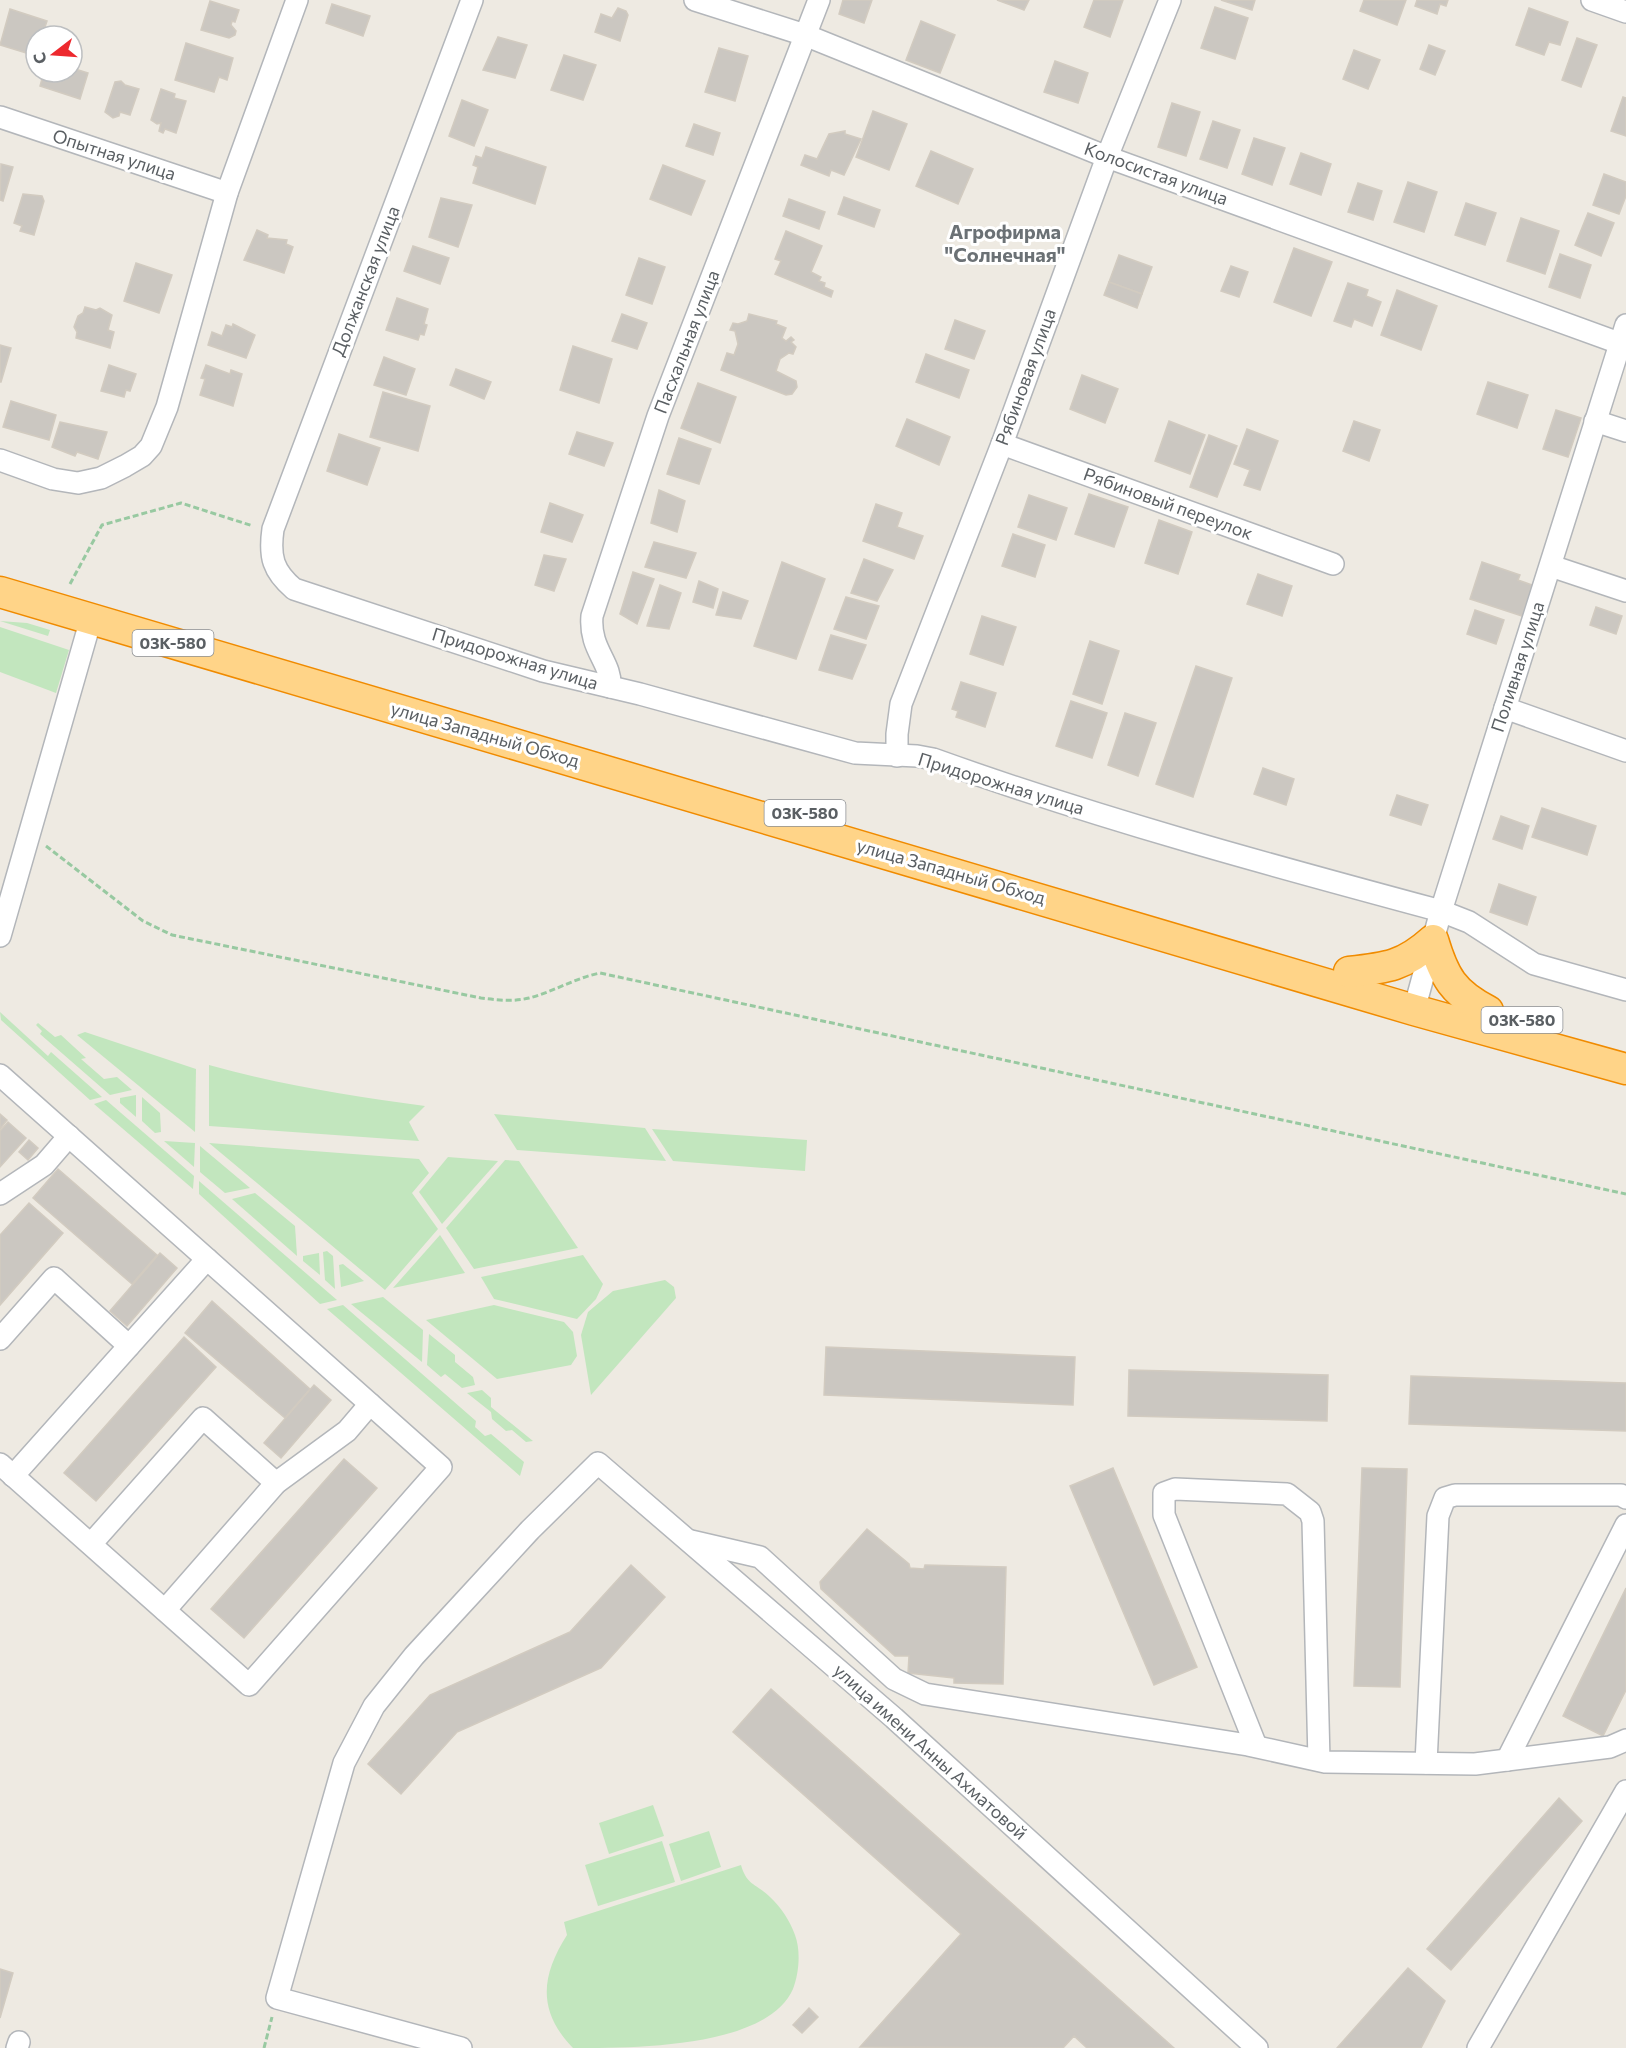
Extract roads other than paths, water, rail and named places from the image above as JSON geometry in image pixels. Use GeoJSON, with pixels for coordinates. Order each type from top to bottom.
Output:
{"type":"FeatureCollection","features":[{"type":"Feature","properties":{"kind":"highway","name":"улица Западный Обход"},"geometry":{"type":"LineString","coordinates":[[0,573],[153,622],[1349,972],[1416,1000],[1488,1011],[1626,1049]]}},
{"type":"Feature","properties":{"kind":"highway","name":"улица Западный Обход"},"geometry":{"type":"LineString","coordinates":[[0,592],[1416,1000],[1626,1069]]}},
{"type":"Feature","properties":{"kind":"highway"},"geometry":{"type":"LineString","coordinates":[[1349,972],[1395,966],[1409,960],[1433,940],[1446,976],[1456,990],[1466,999],[1488,1011]]}},
{"type":"Feature","properties":{"kind":"street"},"geometry":{"type":"LineString","coordinates":[[0,460],[53,479],[78,483],[101,478],[142,456],[151,446],[167,407],[227,193],[297,0]]}},
{"type":"Feature","properties":{"kind":"street","name":"Должанская улица"},"geometry":{"type":"LineString","coordinates":[[272,564],[270,547],[272,532],[472,0]]}},
{"type":"Feature","properties":{"kind":"street","name":"Колосистая улица"},"geometry":{"type":"LineString","coordinates":[[695,0],[806,35],[1107,157],[1622,334]]}},
{"type":"Feature","properties":{"kind":"street","name":"Пасхальная улица"},"geometry":{"type":"LineString","coordinates":[[610,687],[609,674],[595,647],[591,632],[592,616],[658,416],[819,0]]}},
{"type":"Feature","properties":{"kind":"street","name":"Рябиновая улица"},"geometry":{"type":"LineString","coordinates":[[897,756],[901,704],[1002,444],[1107,157],[1170,0]]}},
{"type":"Feature","properties":{"kind":"street"},"geometry":{"type":"LineString","coordinates":[[1592,0],[1626,12]]}},
{"type":"Feature","properties":{"kind":"street","name":"Опытная улица"},"geometry":{"type":"LineString","coordinates":[[0,117],[227,193]]}},
{"type":"Feature","properties":{"kind":"street","name":"Поливная улица"},"geometry":{"type":"LineString","coordinates":[[1416,1000],[1441,911],[1622,334]]}},
{"type":"Feature","properties":{"kind":"street"},"geometry":{"type":"LineString","coordinates":[[1595,421],[1626,431]]}},
{"type":"Feature","properties":{"kind":"street","name":"Рябиновый переулок"},"geometry":{"type":"LineString","coordinates":[[1002,444],[1333,564]]}},
{"type":"Feature","properties":{"kind":"street","name":"Придорожная улица"},"geometry":{"type":"LineString","coordinates":[[272,564],[280,577],[294,590],[543,671],[855,753],[933,759],[1026,792],[1187,843],[1441,911],[1469,922],[1534,964],[1626,990]]}},
{"type":"Feature","properties":{"kind":"street"},"geometry":{"type":"LineString","coordinates":[[1551,566],[1626,591]]}},
{"type":"Feature","properties":{"kind":"street"},"geometry":{"type":"LineString","coordinates":[[0,936],[91,619]]}},
{"type":"Feature","properties":{"kind":"street"},"geometry":{"type":"LineString","coordinates":[[1505,708],[1626,751]]}},
{"type":"Feature","properties":{"kind":"street"},"geometry":{"type":"LineString","coordinates":[[0,1075],[207,1258],[441,1467],[249,1684],[7,1470],[129,1346],[207,1258]]}},
{"type":"Feature","properties":{"kind":"street"},"geometry":{"type":"LineString","coordinates":[[0,1194],[44,1165],[69,1136]]}},
{"type":"Feature","properties":{"kind":"street"},"geometry":{"type":"LineString","coordinates":[[0,1339],[54,1278],[129,1346]]}},
{"type":"Feature","properties":{"kind":"street"},"geometry":{"type":"LineString","coordinates":[[165,1610],[276,1483],[346,1431],[370,1404]]}},
{"type":"Feature","properties":{"kind":"street"},"geometry":{"type":"LineString","coordinates":[[91,1544],[203,1418],[276,1483]]}},
{"type":"Feature","properties":{"kind":"street","name":"улица имени Анны Ахматовой"},"geometry":{"type":"LineString","coordinates":[[461,2048],[277,1998],[344,1763],[374,1706],[422,1648],[530,1530],[598,1463],[894,1718],[1257,2048]]}},
{"type":"Feature","properties":{"kind":"street"},"geometry":{"type":"LineString","coordinates":[[1256,1746],[1164,1515],[1164,1493],[1175,1489],[1287,1494],[1310,1512],[1313,1521],[1319,1760]]}},
{"type":"Feature","properties":{"kind":"street"},"geometry":{"type":"LineString","coordinates":[[1426,1763],[1438,1516],[1445,1498],[1455,1495],[1621,1495],[1626,1498]]}},
{"type":"Feature","properties":{"kind":"street"},"geometry":{"type":"LineString","coordinates":[[1507,1760],[1626,1525]]}},
{"type":"Feature","properties":{"kind":"street"},"geometry":{"type":"LineString","coordinates":[[687,1540],[760,1557],[894,1680],[925,1694],[1256,1746],[1319,1760],[1475,1764],[1610,1747],[1626,1740]]}},
{"type":"Feature","properties":{"kind":"street"},"geometry":{"type":"LineString","coordinates":[[1478,2048],[1626,1791]]}},
{"type":"Feature","properties":{"kind":"district","name":"Агрофирма \"Солнечная\""},"geometry":{"type":"Point","coordinates":[1005,244]}}]}
